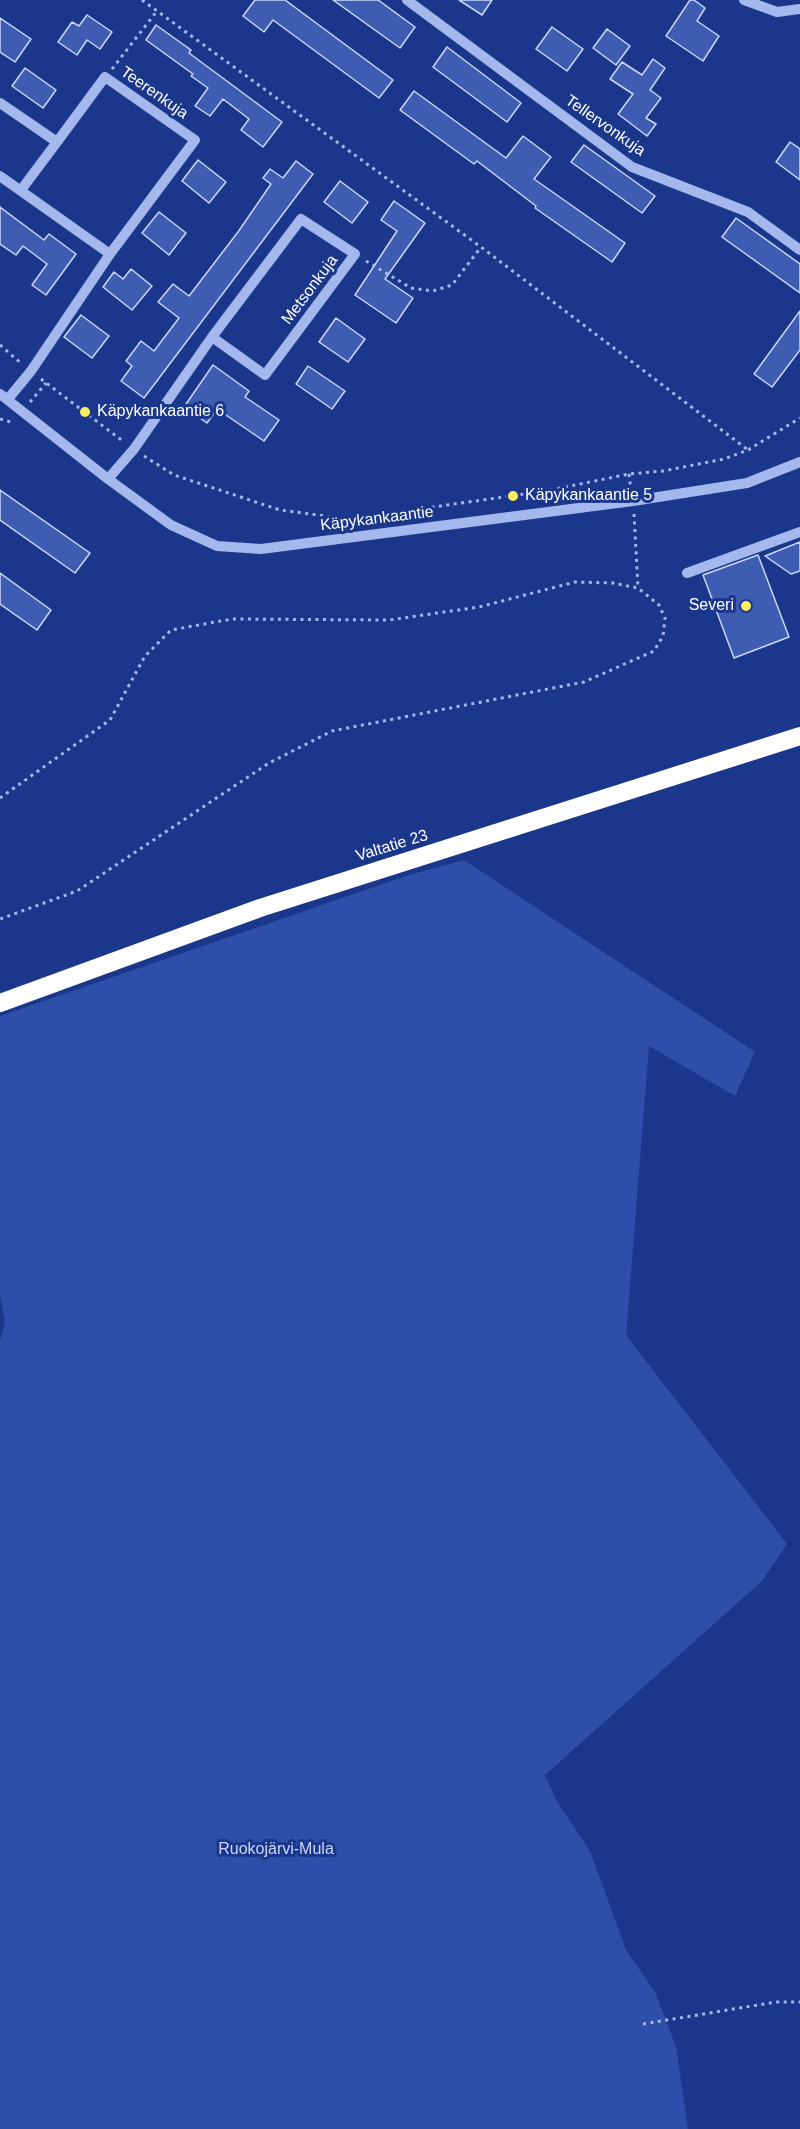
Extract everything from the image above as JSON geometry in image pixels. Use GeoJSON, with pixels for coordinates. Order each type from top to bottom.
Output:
{"type":"FeatureCollection","features":[{"type":"Feature","properties":{"kind":"highway","name":"Valtatie 23"},"geometry":{"type":"LineString","coordinates":[[0,1003],[260,908],[800,736]]}},
{"type":"Feature","properties":{"kind":"street","name":"Tellervonkuja"},"geometry":{"type":"LineString","coordinates":[[407,0],[632,167],[748,212],[800,250]]}},
{"type":"Feature","properties":{"kind":"street"},"geometry":{"type":"LineString","coordinates":[[744,0],[777,12],[800,9]]}},
{"type":"Feature","properties":{"kind":"street","name":"Teerenkuja"},"geometry":{"type":"LineString","coordinates":[[4,396],[30,371],[110,254],[195,140],[105,77],[21,190]]}},
{"type":"Feature","properties":{"kind":"street"},"geometry":{"type":"LineString","coordinates":[[0,103],[57,142]]}},
{"type":"Feature","properties":{"kind":"street"},"geometry":{"type":"LineString","coordinates":[[0,176],[110,254]]}},
{"type":"Feature","properties":{"kind":"street","name":"Metsonkuja"},"geometry":{"type":"LineString","coordinates":[[108,479],[134,449],[212,337],[301,219],[355,254],[265,375],[212,337]]}},
{"type":"Feature","properties":{"kind":"street","name":"Käpykankaantie"},"geometry":{"type":"LineString","coordinates":[[4,396],[108,479],[171,525],[217,546],[261,549],[633,501],[747,483],[800,462]]}},
{"type":"Feature","properties":{"kind":"street"},"geometry":{"type":"LineString","coordinates":[[687,573],[800,532]]}},
{"type":"Feature","properties":{"kind":"path"},"geometry":{"type":"LineString","coordinates":[[142,0],[481,247],[748,450]]}},
{"type":"Feature","properties":{"kind":"path"},"geometry":{"type":"LineString","coordinates":[[105,77],[157,11]]}},
{"type":"Feature","properties":{"kind":"path"},"geometry":{"type":"LineString","coordinates":[[355,254],[411,288],[433,291],[452,285],[481,247]]}},
{"type":"Feature","properties":{"kind":"path"},"geometry":{"type":"LineString","coordinates":[[0,345],[30,371],[174,476],[280,510],[348,519],[546,491],[628,474],[663,471],[724,459],[748,450],[800,418]]}},
{"type":"Feature","properties":{"kind":"path"},"geometry":{"type":"LineString","coordinates":[[23,412],[46,383]]}},
{"type":"Feature","properties":{"kind":"path"},"geometry":{"type":"LineString","coordinates":[[628,474],[633,501],[638,588]]}},
{"type":"Feature","properties":{"kind":"path"},"geometry":{"type":"LineString","coordinates":[[0,798],[110,720],[145,656],[171,630],[232,619],[389,620],[479,607],[575,582],[613,583],[638,588],[660,605],[664,618],[663,636],[654,651],[584,682],[332,731],[269,763],[78,891],[0,919]]}},
{"type":"Feature","properties":{"kind":"path"},"geometry":{"type":"LineString","coordinates":[[643,2024],[776,2002],[800,2002]]}},
{"type":"Feature","properties":{"kind":"green space","name":"Ruokojärvi-Mula"},"geometry":{"type":"Polygon","coordinates":[[[464,860],[755,1052],[735,1096],[649,1046],[626,1335],[787,1544],[762,1581],[545,1775],[556,1800],[590,1851],[626,1950],[655,1992],[676,2047],[688,2129],[0,2129],[0,1341],[5,1323],[0,1295],[0,1016],[409,875],[464,860]]]}},
{"type":"Feature","properties":{"kind":"building"},"geometry":{"type":"Polygon","coordinates":[[[255,0],[285,0],[393,80],[379,98],[273,20],[264,32],[243,16],[255,0]]]}},
{"type":"Feature","properties":{"kind":"building"},"geometry":{"type":"Polygon","coordinates":[[[333,0],[378,0],[415,27],[400,48],[333,0]]]}},
{"type":"Feature","properties":{"kind":"building"},"geometry":{"type":"Polygon","coordinates":[[[459,0],[492,0],[482,15],[459,0]]]}},
{"type":"Feature","properties":{"kind":"building"},"geometry":{"type":"Polygon","coordinates":[[[690,0],[694,0],[705,8],[697,21],[719,36],[703,61],[666,36],[690,0]]]}},
{"type":"Feature","properties":{"kind":"building"},"geometry":{"type":"Polygon","coordinates":[[[87,15],[112,32],[100,49],[87,40],[77,55],[58,42],[72,22],[79,26],[87,15]]]}},
{"type":"Feature","properties":{"kind":"building"},"geometry":{"type":"Polygon","coordinates":[[[0,18],[31,39],[15,62],[0,52],[0,18]]]}},
{"type":"Feature","properties":{"kind":"building"},"geometry":{"type":"Polygon","coordinates":[[[156,25],[191,50],[189,53],[282,122],[263,147],[241,130],[249,119],[223,99],[210,116],[195,106],[208,88],[191,76],[193,74],[146,40],[156,25]]]}},
{"type":"Feature","properties":{"kind":"building"},"geometry":{"type":"Polygon","coordinates":[[[552,27],[583,49],[567,71],[536,49],[552,27]]]}},
{"type":"Feature","properties":{"kind":"building"},"geometry":{"type":"Polygon","coordinates":[[[607,29],[630,46],[616,65],[593,48],[607,29]]]}},
{"type":"Feature","properties":{"kind":"building"},"geometry":{"type":"Polygon","coordinates":[[[447,47],[521,103],[507,122],[433,67],[447,47]]]}},
{"type":"Feature","properties":{"kind":"building"},"geometry":{"type":"Polygon","coordinates":[[[653,59],[665,68],[650,90],[661,98],[646,118],[656,124],[647,136],[618,114],[633,94],[610,79],[622,62],[642,75],[653,59]]]}},
{"type":"Feature","properties":{"kind":"building"},"geometry":{"type":"Polygon","coordinates":[[[25,68],[56,90],[43,108],[12,86],[25,68]]]}},
{"type":"Feature","properties":{"kind":"building"},"geometry":{"type":"Polygon","coordinates":[[[414,91],[506,158],[523,136],[551,157],[534,179],[625,243],[612,262],[535,208],[536,206],[477,161],[474,164],[400,110],[414,91]]]}},
{"type":"Feature","properties":{"kind":"building"},"geometry":{"type":"Polygon","coordinates":[[[790,142],[800,149],[800,180],[776,162],[790,142]]]}},
{"type":"Feature","properties":{"kind":"building"},"geometry":{"type":"Polygon","coordinates":[[[584,145],[655,196],[642,213],[571,162],[584,145]]]}},
{"type":"Feature","properties":{"kind":"building"},"geometry":{"type":"Polygon","coordinates":[[[198,160],[226,182],[209,203],[182,181],[198,160]]]}},
{"type":"Feature","properties":{"kind":"building"},"geometry":{"type":"Polygon","coordinates":[[[296,161],[313,174],[144,398],[121,381],[132,366],[126,361],[141,341],[154,351],[179,318],[158,302],[173,284],[189,296],[271,184],[263,178],[270,169],[283,178],[296,161]]]}},
{"type":"Feature","properties":{"kind":"building"},"geometry":{"type":"Polygon","coordinates":[[[340,181],[368,202],[352,223],[324,202],[340,181]]]}},
{"type":"Feature","properties":{"kind":"building"},"geometry":{"type":"Polygon","coordinates":[[[394,201],[425,223],[385,279],[413,298],[396,323],[355,295],[397,231],[381,220],[394,201]]]}},
{"type":"Feature","properties":{"kind":"building"},"geometry":{"type":"Polygon","coordinates":[[[0,207],[44,240],[49,234],[76,254],[46,295],[32,285],[47,264],[23,246],[16,255],[0,244],[0,207]]]}},
{"type":"Feature","properties":{"kind":"building"},"geometry":{"type":"Polygon","coordinates":[[[159,212],[186,233],[169,255],[142,233],[159,212]]]}},
{"type":"Feature","properties":{"kind":"building"},"geometry":{"type":"Polygon","coordinates":[[[736,218],[800,264],[800,293],[722,237],[736,218]]]}},
{"type":"Feature","properties":{"kind":"building"},"geometry":{"type":"Polygon","coordinates":[[[131,269],[152,286],[132,310],[103,287],[114,272],[123,279],[131,269]]]}},
{"type":"Feature","properties":{"kind":"building"},"geometry":{"type":"Polygon","coordinates":[[[800,311],[800,350],[772,387],[754,374],[800,311]]]}},
{"type":"Feature","properties":{"kind":"building"},"geometry":{"type":"Polygon","coordinates":[[[81,315],[109,336],[92,358],[64,337],[81,315]]]}},
{"type":"Feature","properties":{"kind":"building"},"geometry":{"type":"Polygon","coordinates":[[[336,318],[365,339],[348,362],[319,342],[336,318]]]}},
{"type":"Feature","properties":{"kind":"building"},"geometry":{"type":"Polygon","coordinates":[[[213,365],[249,391],[245,397],[279,420],[264,441],[217,409],[207,423],[184,407],[213,365]]]}},
{"type":"Feature","properties":{"kind":"building"},"geometry":{"type":"Polygon","coordinates":[[[308,366],[345,391],[332,409],[296,384],[308,366]]]}},
{"type":"Feature","properties":{"kind":"building"},"geometry":{"type":"Polygon","coordinates":[[[0,490],[90,553],[75,573],[0,520],[0,490]]]}},
{"type":"Feature","properties":{"kind":"building"},"geometry":{"type":"Polygon","coordinates":[[[800,542],[800,571],[791,574],[765,556],[800,542]]]}},
{"type":"Feature","properties":{"kind":"building","name":"Severi"},"geometry":{"type":"Polygon","coordinates":[[[758,555],[789,637],[734,658],[703,575],[758,555]]]}},
{"type":"Feature","properties":{"kind":"building"},"geometry":{"type":"Polygon","coordinates":[[[0,573],[51,610],[37,630],[0,604],[0,573]]]}},
{"type":"Feature","properties":{"kind":"place","name":"Käpykankaantie 6"},"geometry":{"type":"Point","coordinates":[85,412]}},
{"type":"Feature","properties":{"kind":"place","name":"Käpykankaantie 5"},"geometry":{"type":"Point","coordinates":[513,496]}},
{"type":"Feature","properties":{"kind":"place","name":"Severi"},"geometry":{"type":"Point","coordinates":[746,606]}}]}
